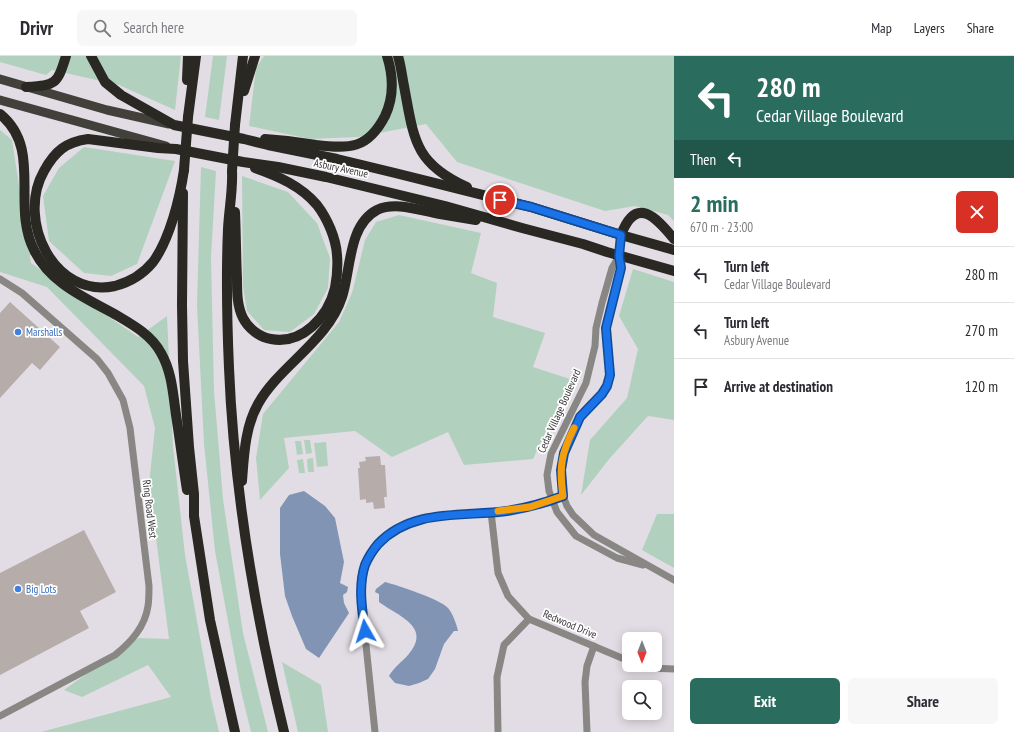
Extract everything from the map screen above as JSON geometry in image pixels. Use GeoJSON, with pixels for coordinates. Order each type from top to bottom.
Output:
{"type":"FeatureCollection","features":[{"type":"Feature","properties":{"kind":"highway"},"geometry":{"type":"LineString","coordinates":[[26,87],[52,84],[61,73],[66,56]]}},
{"type":"Feature","properties":{"kind":"highway"},"geometry":{"type":"LineString","coordinates":[[91,56],[105,82],[120,95],[174,125]]}},
{"type":"Feature","properties":{"kind":"highway"},"geometry":{"type":"LineString","coordinates":[[188,56],[187,90],[189,104]]}},
{"type":"Feature","properties":{"kind":"highway"},"geometry":{"type":"LineString","coordinates":[[194,516],[194,494],[188,440],[183,360],[182,306],[183,172],[189,104],[196,56]]}},
{"type":"Feature","properties":{"kind":"highway"},"geometry":{"type":"LineString","coordinates":[[243,56],[235,125],[228,229],[227,265],[229,367],[236,467],[257,605],[284,732]]}},
{"type":"Feature","properties":{"kind":"highway"},"geometry":{"type":"LineString","coordinates":[[237,114],[255,56]]}},
{"type":"Feature","properties":{"kind":"highway"},"geometry":{"type":"LineString","coordinates":[[244,138],[273,139],[339,147],[355,146],[371,136],[388,111],[392,81],[387,56]]}},
{"type":"Feature","properties":{"kind":"highway"},"geometry":{"type":"LineString","coordinates":[[398,56],[414,134],[423,155],[431,165],[439,171],[485,196]]}},
{"type":"Feature","properties":{"kind":"highway"},"geometry":{"type":"LineString","coordinates":[[0,114],[11,125],[21,143],[24,167],[25,224],[29,241],[40,260],[47,270],[59,282],[143,332],[155,344],[165,361],[172,384],[188,495],[194,516],[210,620],[235,732]]}},
{"type":"Feature","properties":{"kind":"highway","name":"Asbury Avenue"},"geometry":{"type":"LineString","coordinates":[[174,125],[244,138],[268,145],[385,170],[531,207],[674,250]]}},
{"type":"Feature","properties":{"kind":"highway"},"geometry":{"type":"LineString","coordinates":[[176,149],[88,139],[76,140],[63,147],[49,162],[42,174],[35,199],[34,215],[36,227],[46,252],[66,274],[75,280],[90,285],[110,287],[124,284],[135,278],[146,270],[164,242],[172,220],[183,172]]}},
{"type":"Feature","properties":{"kind":"highway","name":"Asbury Avenue"},"geometry":{"type":"LineString","coordinates":[[176,149],[298,171],[387,190],[583,244],[619,256],[674,271]]}},
{"type":"Feature","properties":{"kind":"highway"},"geometry":{"type":"LineString","coordinates":[[232,183],[235,194],[238,298],[243,317],[251,329],[268,339],[284,341],[300,336],[310,329],[320,318],[335,289],[338,271],[334,237],[317,205],[302,191],[283,179],[243,162]]}},
{"type":"Feature","properties":{"kind":"highway"},"geometry":{"type":"LineString","coordinates":[[241,497],[246,437],[254,411],[266,391],[324,329],[335,314],[342,298],[354,239],[368,216],[378,210],[396,207],[522,228]]}},
{"type":"Feature","properties":{"kind":"highway"},"geometry":{"type":"LineString","coordinates":[[621,235],[625,224],[631,217],[637,214],[646,214],[659,222],[674,239]]}},
{"type":"Feature","properties":{"kind":"main road","name":"Asbury Avenue"},"geometry":{"type":"LineString","coordinates":[[0,79],[107,110],[174,125]]}},
{"type":"Feature","properties":{"kind":"main road","name":"Asbury Avenue"},"geometry":{"type":"LineString","coordinates":[[0,100],[176,149]]}},
{"type":"Feature","properties":{"kind":"street","name":"Cedar Village Boulevard"},"geometry":{"type":"LineString","coordinates":[[621,235],[619,256],[621,268],[606,328],[610,375],[607,386],[602,394],[580,417],[564,453],[561,470],[563,496],[573,516],[594,535],[674,580]]}},
{"type":"Feature","properties":{"kind":"street","name":"Cedar Village Boulevard"},"geometry":{"type":"LineString","coordinates":[[619,256],[612,268],[602,303],[596,328],[595,346],[586,383],[551,454],[547,475],[549,491],[557,512],[576,536],[617,558],[653,568]]}},
{"type":"Feature","properties":{"kind":"street","name":"Ring Road West"},"geometry":{"type":"LineString","coordinates":[[0,279],[18,290],[97,359],[108,373],[123,400],[130,428],[149,586],[148,606],[142,625],[132,641],[115,655],[0,716]]}},
{"type":"Feature","properties":{"kind":"street"},"geometry":{"type":"LineString","coordinates":[[375,732],[362,602],[362,580],[366,564],[375,549],[384,538],[413,521],[530,507],[563,496]]}},
{"type":"Feature","properties":{"kind":"street"},"geometry":{"type":"LineString","coordinates":[[491,512],[498,573],[508,596],[529,619]]}},
{"type":"Feature","properties":{"kind":"street","name":"Redwood Drive"},"geometry":{"type":"LineString","coordinates":[[498,732],[497,677],[504,645],[529,619],[622,658]]}},
{"type":"Feature","properties":{"kind":"street"},"geometry":{"type":"LineString","coordinates":[[587,732],[585,682],[587,666],[594,646]]}},
{"type":"Feature","properties":{"kind":"street"},"geometry":{"type":"LineString","coordinates":[[662,668],[674,669]]}},
{"type":"Feature","properties":{"kind":"green space"},"geometry":{"type":"Polygon","coordinates":[[[0,56],[181,56],[175,110],[119,85],[52,70],[46,75],[0,62],[0,56]]]}},
{"type":"Feature","properties":{"kind":"green space"},"geometry":{"type":"Polygon","coordinates":[[[213,56],[227,56],[219,120],[205,117],[213,56]]]}},
{"type":"Feature","properties":{"kind":"green space"},"geometry":{"type":"Polygon","coordinates":[[[264,56],[674,56],[674,221],[668,215],[635,206],[605,211],[457,162],[426,124],[358,137],[310,139],[249,126],[256,68],[264,56]]]}},
{"type":"Feature","properties":{"kind":"green space"},"geometry":{"type":"Polygon","coordinates":[[[0,130],[12,140],[31,263],[138,337],[167,316],[173,446],[185,555],[211,698],[219,732],[41,732],[171,697],[148,665],[82,697],[64,690],[132,641],[139,638],[169,639],[149,484],[155,428],[144,386],[47,287],[0,272],[0,130]]]}},
{"type":"Feature","properties":{"kind":"green space"},"geometry":{"type":"Polygon","coordinates":[[[84,147],[175,161],[137,264],[111,276],[84,273],[49,241],[43,196],[59,168],[84,147]]]}},
{"type":"Feature","properties":{"kind":"green space"},"geometry":{"type":"Polygon","coordinates":[[[201,167],[216,171],[211,257],[214,391],[223,499],[243,633],[268,732],[251,732],[241,691],[215,551],[204,444],[197,305],[201,167]]]}},
{"type":"Feature","properties":{"kind":"green space"},"geometry":{"type":"Polygon","coordinates":[[[242,176],[288,192],[317,223],[330,258],[328,288],[314,314],[290,332],[264,330],[247,311],[243,286],[242,176]]]}},
{"type":"Feature","properties":{"kind":"green space"},"geometry":{"type":"Polygon","coordinates":[[[399,215],[481,233],[471,273],[497,283],[493,317],[545,333],[533,367],[570,379],[533,459],[464,465],[448,432],[392,457],[355,431],[284,438],[289,468],[260,500],[256,458],[263,414],[339,322],[352,293],[365,240],[376,222],[399,215]]]}},
{"type":"Feature","properties":{"kind":"green space"},"geometry":{"type":"Polygon","coordinates":[[[633,269],[674,282],[674,420],[648,416],[610,458],[581,495],[590,440],[627,398],[638,349],[619,316],[633,269]]]}},
{"type":"Feature","properties":{"kind":"green space"},"geometry":{"type":"Polygon","coordinates":[[[304,440],[310,440],[312,453],[306,454],[304,440]]]}},
{"type":"Feature","properties":{"kind":"green space"},"geometry":{"type":"Polygon","coordinates":[[[295,441],[301,441],[303,454],[297,455],[295,441]]]}},
{"type":"Feature","properties":{"kind":"green space"},"geometry":{"type":"Polygon","coordinates":[[[326,442],[328,466],[317,467],[314,443],[326,442]]]}},
{"type":"Feature","properties":{"kind":"green space"},"geometry":{"type":"Polygon","coordinates":[[[313,458],[314,472],[308,472],[307,459],[313,458]]]}},
{"type":"Feature","properties":{"kind":"green space"},"geometry":{"type":"Polygon","coordinates":[[[303,459],[305,473],[299,473],[297,460],[303,459]]]}},
{"type":"Feature","properties":{"kind":"green space"},"geometry":{"type":"Polygon","coordinates":[[[657,514],[674,514],[674,568],[642,550],[657,514]]]}},
{"type":"Feature","properties":{"kind":"green space"},"geometry":{"type":"Polygon","coordinates":[[[282,662],[321,685],[328,732],[298,732],[282,662]]]}},
{"type":"Feature","properties":{"kind":"water"},"geometry":{"type":"Polygon","coordinates":[[[304,491],[325,506],[335,518],[344,562],[340,583],[348,587],[347,592],[343,595],[344,603],[349,613],[319,658],[306,649],[292,616],[285,596],[280,554],[280,508],[289,495],[304,491]]]}},
{"type":"Feature","properties":{"kind":"water"},"geometry":{"type":"Polygon","coordinates":[[[385,582],[419,593],[444,605],[451,612],[458,631],[454,631],[444,644],[435,669],[428,679],[409,686],[395,683],[389,676],[408,655],[415,645],[417,637],[415,630],[410,623],[379,602],[379,594],[375,592],[376,589],[385,582]]]}},
{"type":"Feature","properties":{"kind":"building"},"geometry":{"type":"Polygon","coordinates":[[[10,302],[60,347],[40,370],[32,363],[0,398],[0,313],[10,302]]]}},
{"type":"Feature","properties":{"kind":"building"},"geometry":{"type":"Polygon","coordinates":[[[380,456],[381,465],[385,465],[387,497],[384,497],[385,508],[374,509],[373,502],[366,503],[366,499],[360,500],[358,468],[360,468],[359,462],[366,461],[365,457],[380,456]]]}},
{"type":"Feature","properties":{"kind":"building"},"geometry":{"type":"Polygon","coordinates":[[[84,530],[116,592],[80,611],[89,628],[0,675],[0,573],[84,530]]]}},
{"type":"Feature","properties":{"kind":"slow traffic"},"geometry":{"type":"LineString","coordinates":[[498,511],[530,507],[563,496],[561,484],[561,463],[574,428]]}},
{"type":"Feature","properties":{"kind":"place","name":"Marshalls"},"geometry":{"type":"Point","coordinates":[18,332]}},
{"type":"Feature","properties":{"kind":"place","name":"Big Lots"},"geometry":{"type":"Point","coordinates":[18,589]}},
{"type":"Feature","properties":{"kind":"route"},"geometry":{"type":"LineString","coordinates":[[365,631],[362,602],[362,580],[366,564],[384,538],[413,521],[428,518],[506,511],[530,507],[563,496],[561,484],[561,463],[572,432],[580,417],[602,394],[607,386],[610,375],[606,328],[621,268],[619,256],[621,235],[531,207],[500,200]]}}]}
